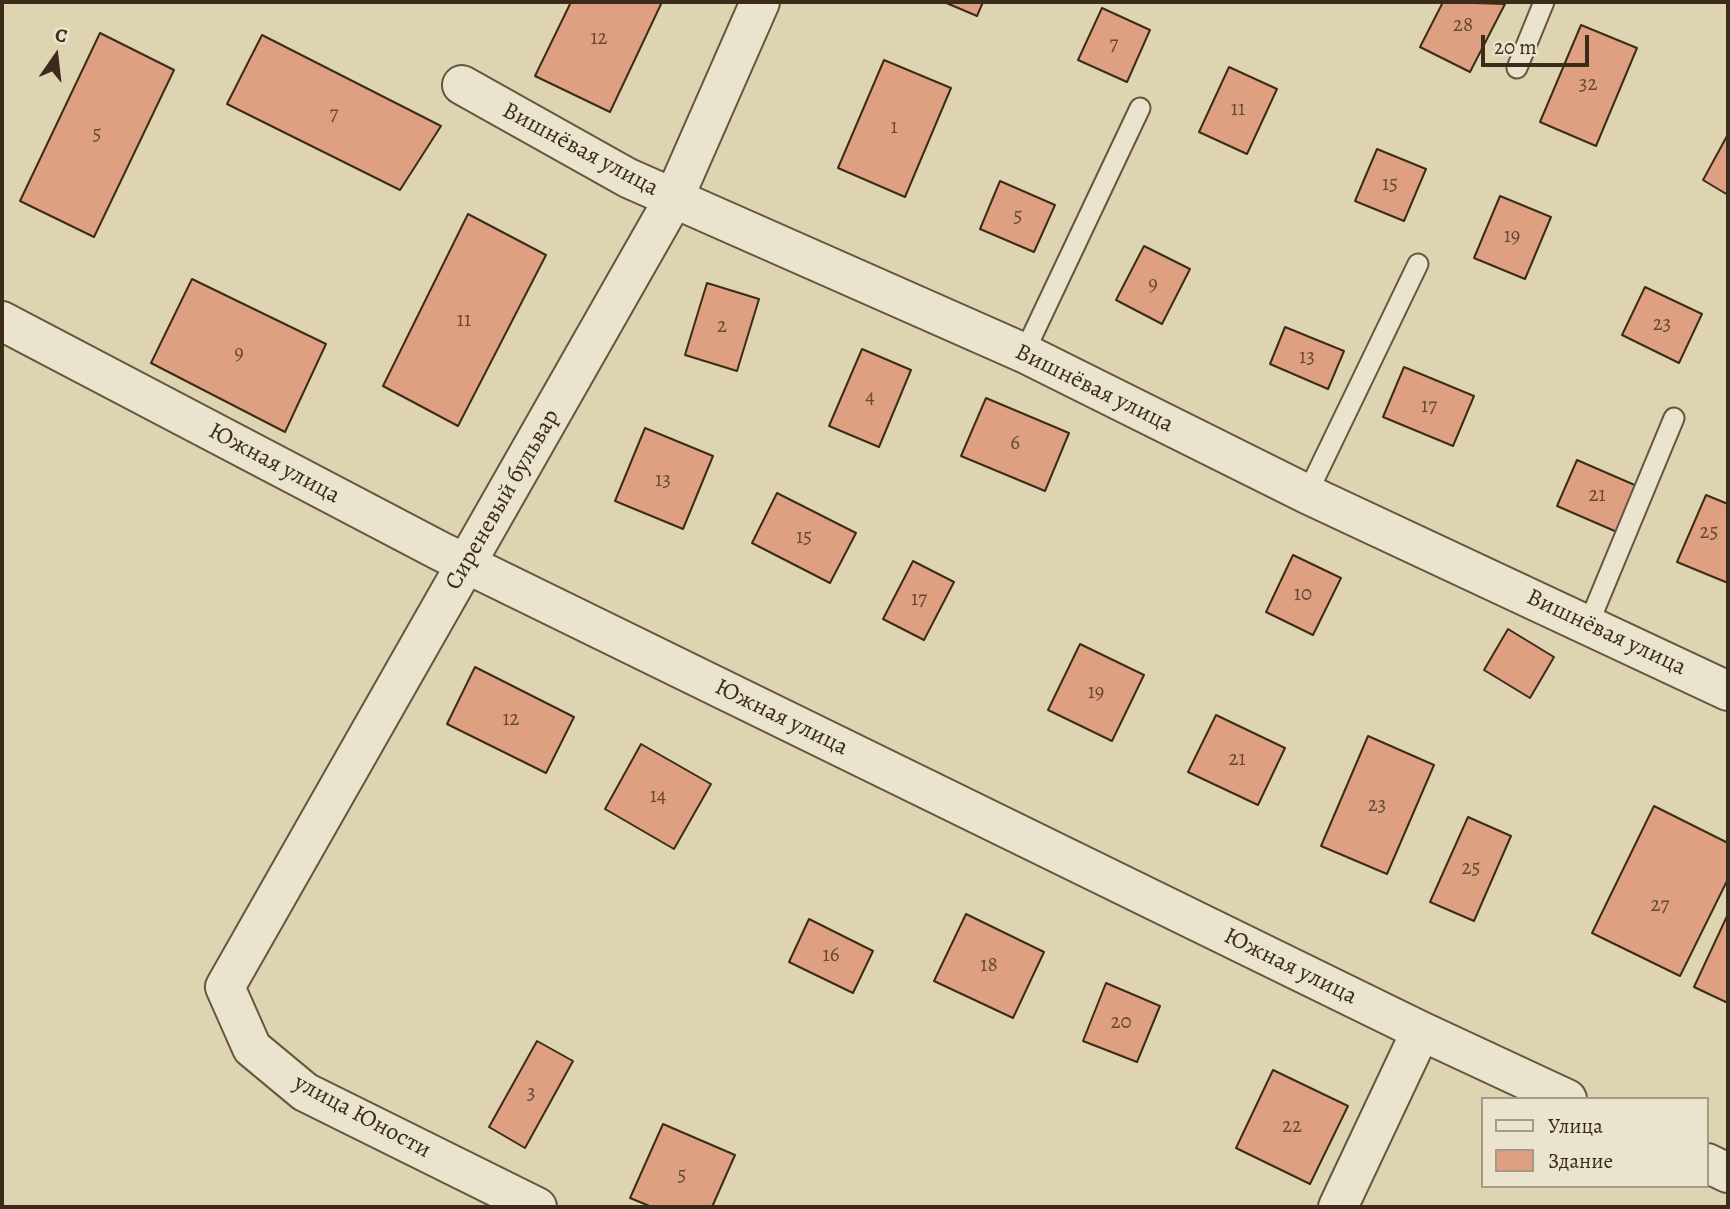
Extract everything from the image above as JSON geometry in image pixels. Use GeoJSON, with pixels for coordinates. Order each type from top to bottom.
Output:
{"type":"FeatureCollection","features":[{"type":"Feature","properties":{"kind":"street","name":"Сиреневый бульвар"},"geometry":{"type":"LineString","coordinates":[[225,988],[673,200],[761,2]]}},
{"type":"Feature","properties":{"kind":"street","name":"Вишнёвая улица"},"geometry":{"type":"LineString","coordinates":[[462,85],[628,178],[673,200],[1024,353],[1307,494],[1588,625],[1726,685]]}},
{"type":"Feature","properties":{"kind":"street","name":"Южная улица"},"geometry":{"type":"LineString","coordinates":[[2,321],[467,564],[1421,1031],[1563,1097]]}},
{"type":"Feature","properties":{"kind":"street","name":"улица Юности"},"geometry":{"type":"LineString","coordinates":[[225,988],[252,1048],[305,1092],[537,1207]]}},
{"type":"Feature","properties":{"kind":"street"},"geometry":{"type":"LineString","coordinates":[[1338,1207],[1421,1031]]}},
{"type":"Feature","properties":{"kind":"street"},"geometry":{"type":"LineString","coordinates":[[1709,1164],[1728,1173]]}},
{"type":"Feature","properties":{"kind":"lane"},"geometry":{"type":"LineString","coordinates":[[1517,68],[1544,2]]}},
{"type":"Feature","properties":{"kind":"lane"},"geometry":{"type":"LineString","coordinates":[[1024,353],[1140,108]]}},
{"type":"Feature","properties":{"kind":"lane"},"geometry":{"type":"LineString","coordinates":[[1307,494],[1418,264]]}},
{"type":"Feature","properties":{"kind":"lane"},"geometry":{"type":"LineString","coordinates":[[1588,625],[1674,418]]}},
{"type":"Feature","properties":{"kind":"building"},"geometry":{"type":"Polygon","coordinates":[[[571,2],[662,2],[610,112],[535,76],[571,2]]]}},
{"type":"Feature","properties":{"kind":"building"},"geometry":{"type":"Polygon","coordinates":[[[944,2],[983,2],[977,16],[944,2]]]}},
{"type":"Feature","properties":{"kind":"building"},"geometry":{"type":"Polygon","coordinates":[[[1443,2],[1505,4],[1470,72],[1420,47],[1443,2]]]}},
{"type":"Feature","properties":{"kind":"building"},"geometry":{"type":"Polygon","coordinates":[[[1102,8],[1150,30],[1127,82],[1078,60],[1102,8]]]}},
{"type":"Feature","properties":{"kind":"building"},"geometry":{"type":"Polygon","coordinates":[[[1581,25],[1637,48],[1596,146],[1540,122],[1581,25]]]}},
{"type":"Feature","properties":{"kind":"building"},"geometry":{"type":"Polygon","coordinates":[[[100,33],[174,70],[94,237],[20,201],[100,33]]]}},
{"type":"Feature","properties":{"kind":"building"},"geometry":{"type":"Polygon","coordinates":[[[262,35],[441,126],[400,190],[227,104],[262,35]]]}},
{"type":"Feature","properties":{"kind":"building"},"geometry":{"type":"Polygon","coordinates":[[[884,60],[951,88],[905,197],[838,168],[884,60]]]}},
{"type":"Feature","properties":{"kind":"building"},"geometry":{"type":"Polygon","coordinates":[[[1229,67],[1277,89],[1247,154],[1199,132],[1229,67]]]}},
{"type":"Feature","properties":{"kind":"building"},"geometry":{"type":"Polygon","coordinates":[[[1728,137],[1728,195],[1703,180],[1728,137]]]}},
{"type":"Feature","properties":{"kind":"building"},"geometry":{"type":"Polygon","coordinates":[[[1377,149],[1426,169],[1404,221],[1355,201],[1377,149]]]}},
{"type":"Feature","properties":{"kind":"building"},"geometry":{"type":"Polygon","coordinates":[[[1000,181],[1055,205],[1034,252],[980,229],[1000,181]]]}},
{"type":"Feature","properties":{"kind":"building"},"geometry":{"type":"Polygon","coordinates":[[[1500,196],[1551,217],[1525,279],[1474,258],[1500,196]]]}},
{"type":"Feature","properties":{"kind":"building"},"geometry":{"type":"Polygon","coordinates":[[[468,214],[546,255],[458,426],[383,386],[468,214]]]}},
{"type":"Feature","properties":{"kind":"building"},"geometry":{"type":"Polygon","coordinates":[[[1144,246],[1190,269],[1162,324],[1116,300],[1144,246]]]}},
{"type":"Feature","properties":{"kind":"building"},"geometry":{"type":"Polygon","coordinates":[[[192,279],[326,344],[285,432],[151,363],[192,279]]]}},
{"type":"Feature","properties":{"kind":"building"},"geometry":{"type":"Polygon","coordinates":[[[707,283],[759,299],[737,371],[685,355],[707,283]]]}},
{"type":"Feature","properties":{"kind":"building"},"geometry":{"type":"Polygon","coordinates":[[[1645,287],[1702,314],[1679,363],[1622,335],[1645,287]]]}},
{"type":"Feature","properties":{"kind":"building"},"geometry":{"type":"Polygon","coordinates":[[[1285,327],[1344,351],[1328,389],[1270,364],[1285,327]]]}},
{"type":"Feature","properties":{"kind":"building"},"geometry":{"type":"Polygon","coordinates":[[[862,349],[911,370],[879,447],[829,426],[862,349]]]}},
{"type":"Feature","properties":{"kind":"building"},"geometry":{"type":"Polygon","coordinates":[[[1404,367],[1474,396],[1453,446],[1383,417],[1404,367]]]}},
{"type":"Feature","properties":{"kind":"building"},"geometry":{"type":"Polygon","coordinates":[[[986,398],[1069,433],[1045,491],[961,456],[986,398]]]}},
{"type":"Feature","properties":{"kind":"building"},"geometry":{"type":"Polygon","coordinates":[[[645,428],[713,456],[683,529],[615,501],[645,428]]]}},
{"type":"Feature","properties":{"kind":"building"},"geometry":{"type":"Polygon","coordinates":[[[1577,460],[1637,486],[1617,532],[1557,506],[1577,460]]]}},
{"type":"Feature","properties":{"kind":"building"},"geometry":{"type":"Polygon","coordinates":[[[777,493],[856,533],[830,583],[752,543],[777,493]]]}},
{"type":"Feature","properties":{"kind":"building"},"geometry":{"type":"Polygon","coordinates":[[[1706,495],[1728,504],[1728,583],[1677,562],[1706,495]]]}},
{"type":"Feature","properties":{"kind":"building"},"geometry":{"type":"Polygon","coordinates":[[[1293,555],[1341,578],[1313,635],[1266,612],[1293,555]]]}},
{"type":"Feature","properties":{"kind":"building"},"geometry":{"type":"Polygon","coordinates":[[[913,561],[954,582],[924,640],[883,619],[913,561]]]}},
{"type":"Feature","properties":{"kind":"building"},"geometry":{"type":"Polygon","coordinates":[[[1508,629],[1554,657],[1530,698],[1484,670],[1508,629]]]}},
{"type":"Feature","properties":{"kind":"building"},"geometry":{"type":"Polygon","coordinates":[[[1080,644],[1144,675],[1112,741],[1048,710],[1080,644]]]}},
{"type":"Feature","properties":{"kind":"building"},"geometry":{"type":"Polygon","coordinates":[[[475,667],[574,717],[546,773],[447,724],[475,667]]]}},
{"type":"Feature","properties":{"kind":"building"},"geometry":{"type":"Polygon","coordinates":[[[1216,715],[1285,748],[1258,805],[1188,772],[1216,715]]]}},
{"type":"Feature","properties":{"kind":"building"},"geometry":{"type":"Polygon","coordinates":[[[1368,736],[1434,765],[1387,874],[1321,846],[1368,736]]]}},
{"type":"Feature","properties":{"kind":"building"},"geometry":{"type":"Polygon","coordinates":[[[641,744],[711,784],[674,849],[605,809],[641,744]]]}},
{"type":"Feature","properties":{"kind":"building"},"geometry":{"type":"Polygon","coordinates":[[[1654,806],[1728,843],[1728,879],[1680,976],[1592,933],[1654,806]]]}},
{"type":"Feature","properties":{"kind":"building"},"geometry":{"type":"Polygon","coordinates":[[[1468,817],[1511,836],[1474,921],[1430,902],[1468,817]]]}},
{"type":"Feature","properties":{"kind":"building"},"geometry":{"type":"Polygon","coordinates":[[[966,914],[1044,952],[1013,1018],[934,981],[966,914]]]}},
{"type":"Feature","properties":{"kind":"building"},"geometry":{"type":"Polygon","coordinates":[[[1728,914],[1728,1003],[1694,987],[1728,914]]]}},
{"type":"Feature","properties":{"kind":"building"},"geometry":{"type":"Polygon","coordinates":[[[809,919],[873,951],[853,993],[789,962],[809,919]]]}},
{"type":"Feature","properties":{"kind":"building"},"geometry":{"type":"Polygon","coordinates":[[[1106,983],[1160,1006],[1137,1062],[1083,1041],[1106,983]]]}},
{"type":"Feature","properties":{"kind":"building"},"geometry":{"type":"Polygon","coordinates":[[[537,1041],[573,1061],[525,1148],[489,1127],[537,1041]]]}},
{"type":"Feature","properties":{"kind":"building"},"geometry":{"type":"Polygon","coordinates":[[[1273,1070],[1348,1106],[1310,1184],[1236,1148],[1273,1070]]]}},
{"type":"Feature","properties":{"kind":"building"},"geometry":{"type":"Polygon","coordinates":[[[663,1124],[735,1155],[712,1207],[652,1207],[630,1198],[663,1124]]]}}]}
